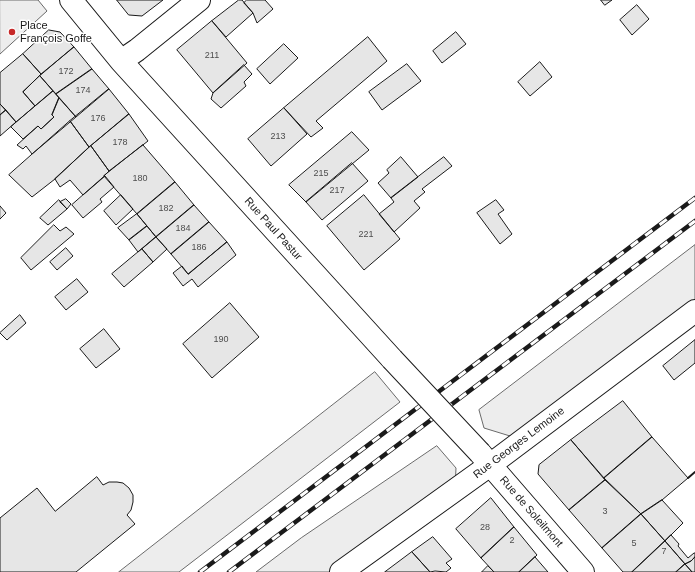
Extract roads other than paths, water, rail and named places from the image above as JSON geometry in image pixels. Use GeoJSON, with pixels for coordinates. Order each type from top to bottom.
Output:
{"type":"FeatureCollection","features":[{"type":"Feature","properties":{"kind":"street","name":"Rue Paul Pastur"},"geometry":{"type":"LineString","coordinates":[[71,0],[121,61],[485,459]]}},
{"type":"Feature","properties":{"kind":"street"},"geometry":{"type":"LineString","coordinates":[[121,61],[199,0]]}},
{"type":"Feature","properties":{"kind":"street","name":"Rue Georges Lemoine"},"geometry":{"type":"LineString","coordinates":[[341,572],[485,459],[695,311]]}},
{"type":"Feature","properties":{"kind":"street","name":"Rue de Soleilmont"},"geometry":{"type":"LineString","coordinates":[[485,459],[583,572]]}},
{"type":"Feature","properties":{"kind":"railway"},"geometry":{"type":"LineString","coordinates":[[200,572],[695,198]]}},
{"type":"Feature","properties":{"kind":"railway"},"geometry":{"type":"LineString","coordinates":[[229,572],[695,221]]}},
{"type":"Feature","properties":{"kind":"place","name":"Place François Goffe"},"geometry":{"type":"Point","coordinates":[12,32]}}]}
